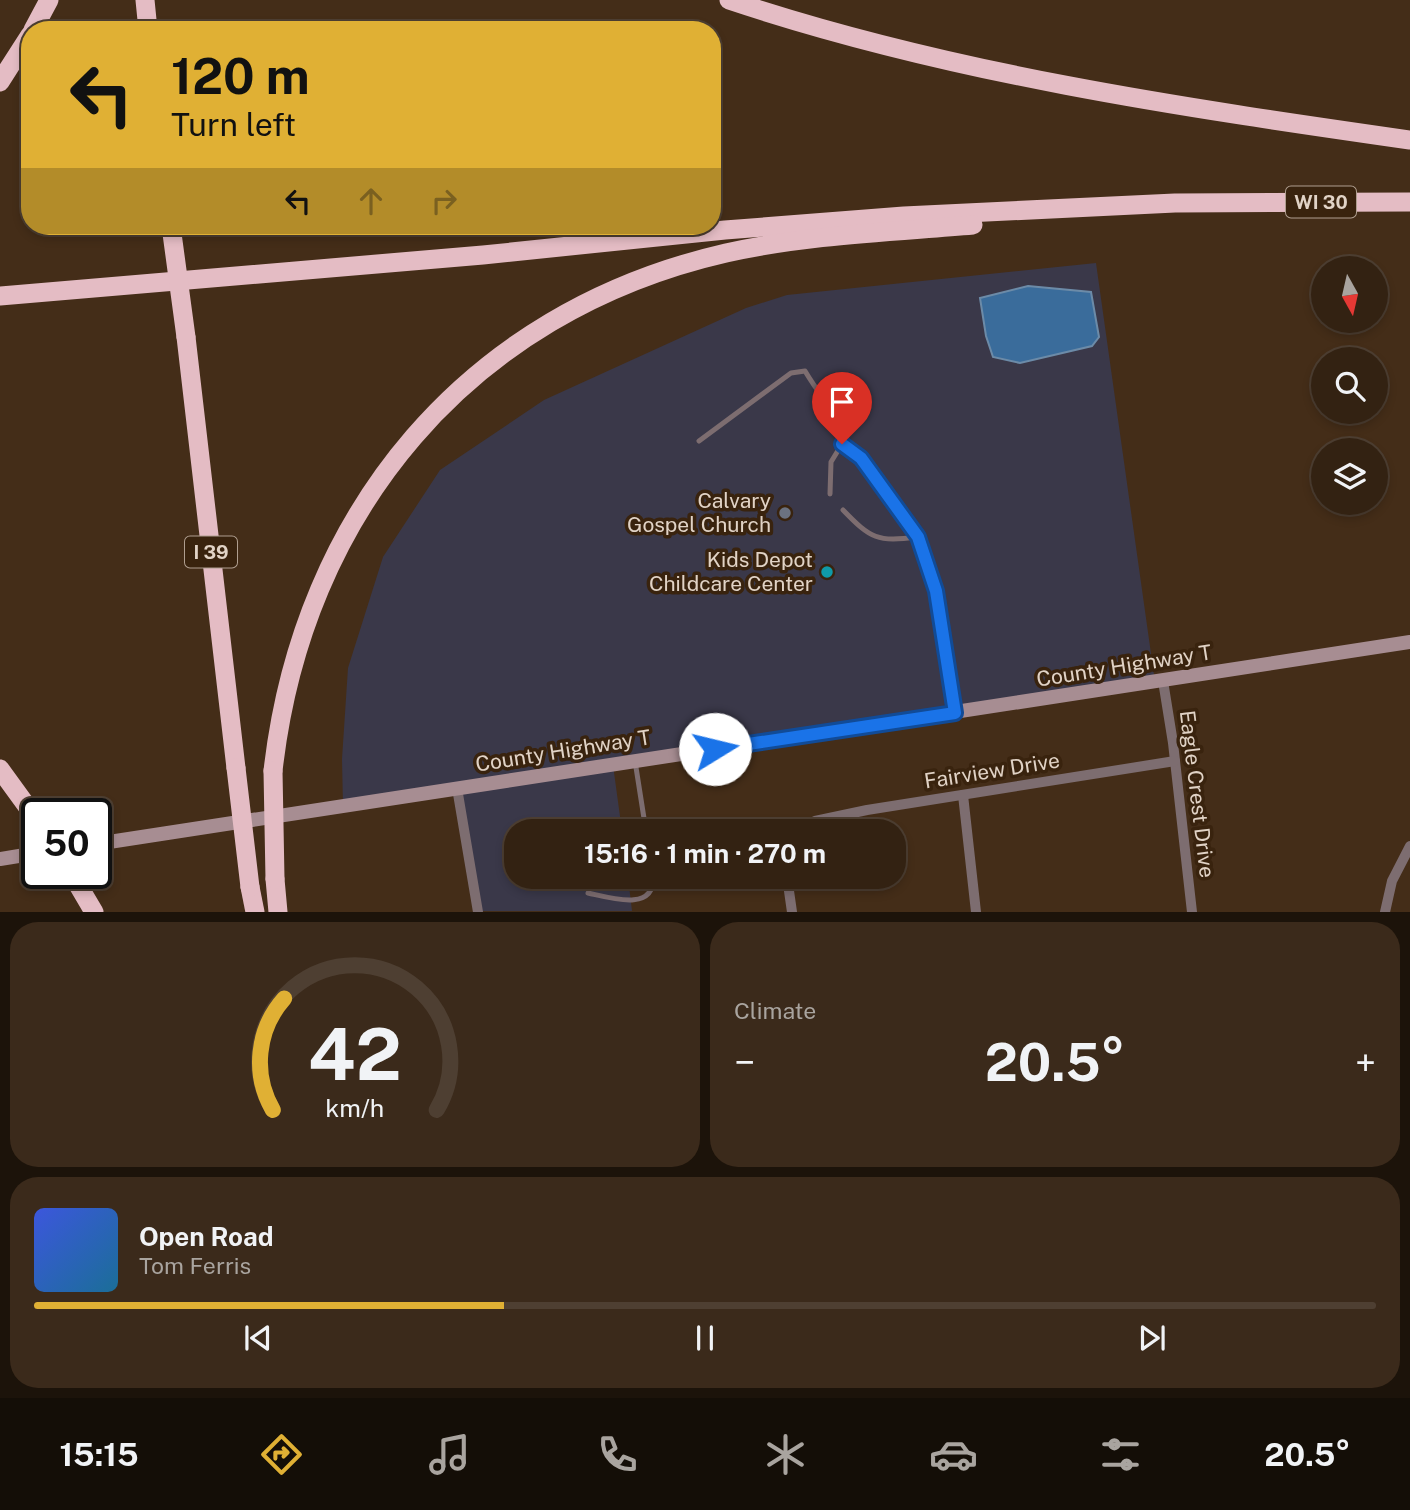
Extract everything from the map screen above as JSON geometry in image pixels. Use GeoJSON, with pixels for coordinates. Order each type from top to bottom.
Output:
{"type":"FeatureCollection","features":[{"type":"Feature","properties":{"kind":"highway"},"geometry":{"type":"LineString","coordinates":[[38,21],[49,0]]}},
{"type":"Feature","properties":{"kind":"highway"},"geometry":{"type":"LineString","coordinates":[[145,0],[147,21]]}},
{"type":"Feature","properties":{"kind":"highway"},"geometry":{"type":"LineString","coordinates":[[729,0],[869,42],[1022,78],[1142,100],[1410,140]]}},
{"type":"Feature","properties":{"kind":"highway"},"geometry":{"type":"LineString","coordinates":[[0,82],[21,49]]}},
{"type":"Feature","properties":{"kind":"highway","name":"WI 30"},"geometry":{"type":"LineString","coordinates":[[721,230],[1068,207],[1410,202]]}},
{"type":"Feature","properties":{"kind":"highway"},"geometry":{"type":"LineString","coordinates":[[278,912],[273,771],[284,696],[296,652],[327,571],[366,500],[381,477],[429,419],[464,386],[547,325],[603,295],[643,278],[727,253],[790,243],[1056,216],[1233,203]]}},
{"type":"Feature","properties":{"kind":"highway","name":"I 39"},"geometry":{"type":"LineString","coordinates":[[173,235],[255,912]]}},
{"type":"Feature","properties":{"kind":"highway","name":"WI 30"},"geometry":{"type":"LineString","coordinates":[[0,296],[469,257],[675,235]]}},
{"type":"Feature","properties":{"kind":"highway"},"geometry":{"type":"LineString","coordinates":[[0,769],[21,798]]}},
{"type":"Feature","properties":{"kind":"highway"},"geometry":{"type":"LineString","coordinates":[[81,889],[94,912]]}},
{"type":"Feature","properties":{"kind":"main road","name":"County Highway T"},"geometry":{"type":"LineString","coordinates":[[112,842],[1410,642]]}},
{"type":"Feature","properties":{"kind":"main road"},"geometry":{"type":"LineString","coordinates":[[0,859],[21,856]]}},
{"type":"Feature","properties":{"kind":"street","name":"Eagle Crest Drive"},"geometry":{"type":"LineString","coordinates":[[1163,681],[1192,912]]}},
{"type":"Feature","properties":{"kind":"street","name":"Fairview Drive"},"geometry":{"type":"LineString","coordinates":[[824,819],[1175,761]]}},
{"type":"Feature","properties":{"kind":"street"},"geometry":{"type":"LineString","coordinates":[[457,788],[478,912]]}},
{"type":"Feature","properties":{"kind":"street"},"geometry":{"type":"LineString","coordinates":[[963,795],[976,912]]}},
{"type":"Feature","properties":{"kind":"street"},"geometry":{"type":"LineString","coordinates":[[1385,912],[1392,881],[1410,846]]}},
{"type":"Feature","properties":{"kind":"street"},"geometry":{"type":"LineString","coordinates":[[789,889],[792,912]]}},
{"type":"Feature","properties":{"kind":"lane"},"geometry":{"type":"LineString","coordinates":[[699,441],[791,373],[800,370],[847,433],[844,445],[842,444],[831,462],[830,494]]}},
{"type":"Feature","properties":{"kind":"lane"},"geometry":{"type":"LineString","coordinates":[[844,445],[861,458],[918,537],[936,591],[955,713]]}},
{"type":"Feature","properties":{"kind":"lane"},"geometry":{"type":"LineString","coordinates":[[843,510],[863,531],[887,540],[918,537]]}},
{"type":"Feature","properties":{"kind":"lane"},"geometry":{"type":"LineString","coordinates":[[635,761],[644,819]]}},
{"type":"Feature","properties":{"kind":"lane"},"geometry":{"type":"LineString","coordinates":[[588,893],[636,901],[645,900],[652,889]]}},
{"type":"Feature","properties":{"kind":"shaded area"},"geometry":{"type":"Polygon","coordinates":[[[1096,263],[1155,682],[613,765],[620,819],[504,819],[504,889],[629,889],[632,911],[478,911],[457,788],[343,806],[342,759],[348,668],[383,557],[440,470],[544,400],[746,308],[787,295],[1096,263]]]}},
{"type":"Feature","properties":{"kind":"water"},"geometry":{"type":"Polygon","coordinates":[[[1028,286],[1091,292],[1099,337],[1092,346],[1020,363],[993,357],[986,336],[980,298],[1028,286]]]}},
{"type":"Feature","properties":{"kind":"place","name":"Calvary Gospel Church"},"geometry":{"type":"Point","coordinates":[785,513]}},
{"type":"Feature","properties":{"kind":"place","name":"Kids Depot Childcare Center"},"geometry":{"type":"Point","coordinates":[827,572]}},
{"type":"Feature","properties":{"kind":"route"},"geometry":{"type":"LineString","coordinates":[[715,749],[955,713],[936,591],[918,537],[861,458],[842,444]]}}]}
